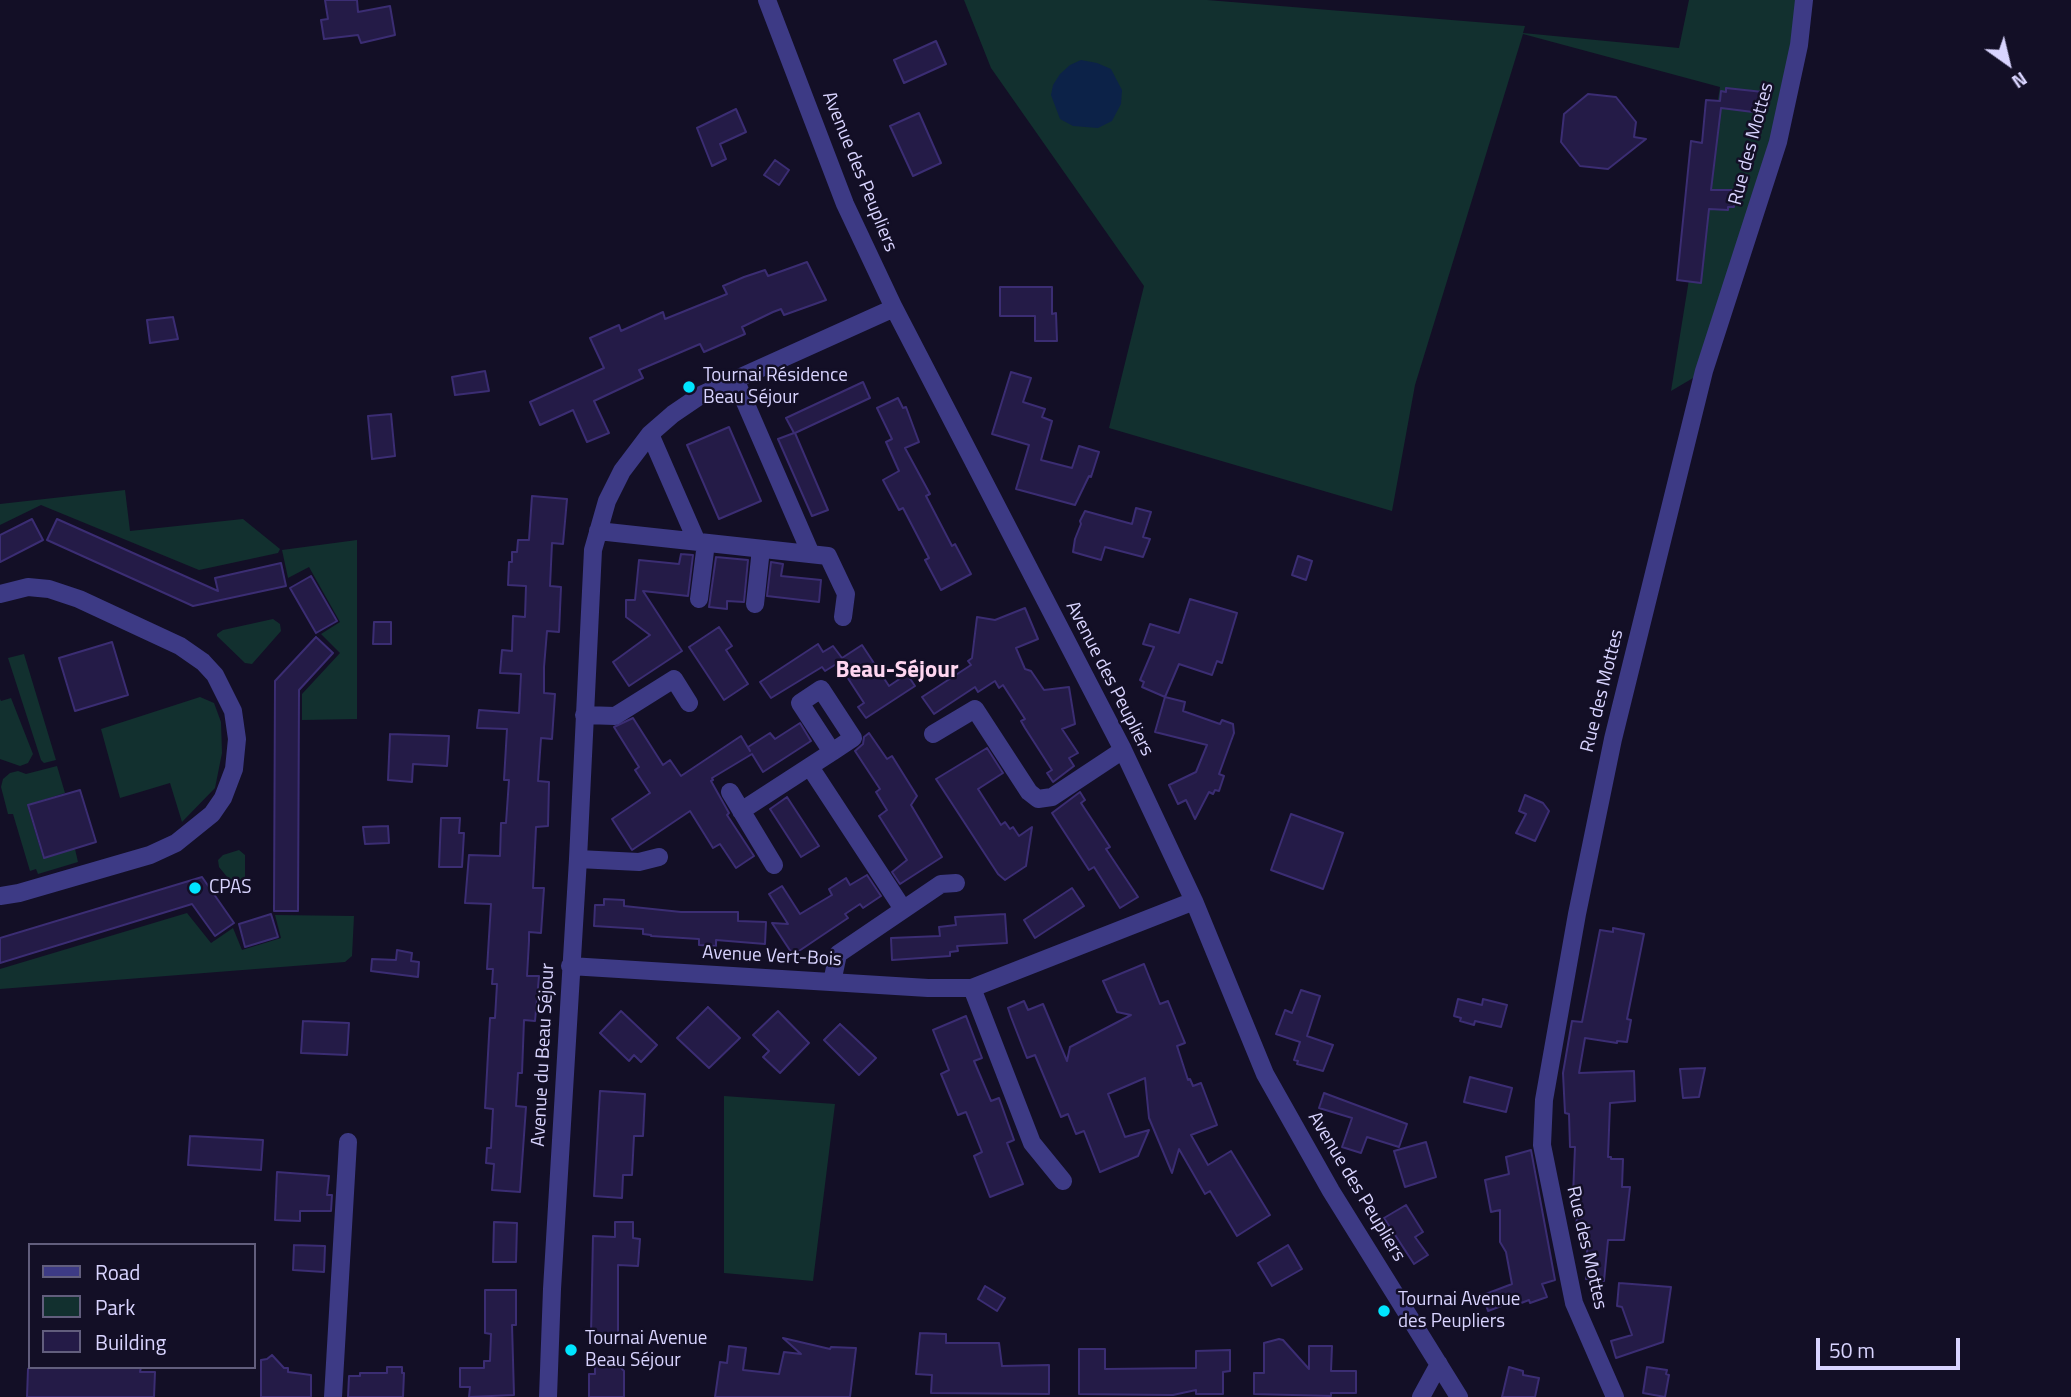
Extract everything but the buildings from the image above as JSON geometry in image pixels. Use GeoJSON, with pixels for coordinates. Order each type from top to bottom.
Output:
{"type":"FeatureCollection","features":[{"type":"Feature","properties":{"kind":"street","name":"Avenue des Peupliers"},"geometry":{"type":"LineString","coordinates":[[767,0],[845,204],[894,308],[1123,750],[1194,901],[1265,1074],[1331,1191],[1459,1397]]}},
{"type":"Feature","properties":{"kind":"street","name":"Rue des Mottes"},"geometry":{"type":"LineString","coordinates":[[1615,1397],[1574,1303],[1542,1145],[1544,1100],[1612,739],[1704,371],[1778,142],[1799,45],[1804,0]]}},
{"type":"Feature","properties":{"kind":"street","name":"Avenue du Beau Séjour"},"geometry":{"type":"LineString","coordinates":[[548,1397],[593,550],[607,501],[622,471],[650,435],[673,414],[701,395],[894,308]]}},
{"type":"Feature","properties":{"kind":"street"},"geometry":{"type":"LineString","coordinates":[[735,379],[811,554]]}},
{"type":"Feature","properties":{"kind":"street"},"geometry":{"type":"LineString","coordinates":[[650,435],[701,542],[699,599]]}},
{"type":"Feature","properties":{"kind":"street"},"geometry":{"type":"LineString","coordinates":[[598,531],[828,556],[846,594],[843,617]]}},
{"type":"Feature","properties":{"kind":"street"},"geometry":{"type":"LineString","coordinates":[[755,604],[761,549]]}},
{"type":"Feature","properties":{"kind":"street"},"geometry":{"type":"LineString","coordinates":[[0,594],[28,587],[49,589],[79,599],[180,646],[203,662],[215,675],[233,711],[237,731],[236,760],[223,798],[212,814],[187,835],[150,855],[19,893],[0,895]]}},
{"type":"Feature","properties":{"kind":"street"},"geometry":{"type":"LineString","coordinates":[[584,715],[615,716],[674,679],[689,703]]}},
{"type":"Feature","properties":{"kind":"street"},"geometry":{"type":"LineString","coordinates":[[933,734],[975,709],[1029,792],[1038,799],[1052,797],[1123,750]]}},
{"type":"Feature","properties":{"kind":"street"},"geometry":{"type":"LineString","coordinates":[[741,811],[832,752]]}},
{"type":"Feature","properties":{"kind":"street"},"geometry":{"type":"LineString","coordinates":[[810,767],[903,909]]}},
{"type":"Feature","properties":{"kind":"street"},"geometry":{"type":"LineString","coordinates":[[730,792],[774,865]]}},
{"type":"Feature","properties":{"kind":"street"},"geometry":{"type":"LineString","coordinates":[[578,859],[639,862],[659,857]]}},
{"type":"Feature","properties":{"kind":"street"},"geometry":{"type":"LineString","coordinates":[[832,982],[838,954],[941,884],[956,883]]}},
{"type":"Feature","properties":{"kind":"street","name":"Avenue Vert-Bois"},"geometry":{"type":"LineString","coordinates":[[570,966],[928,988],[972,988],[1194,901]]}},
{"type":"Feature","properties":{"kind":"street"},"geometry":{"type":"LineString","coordinates":[[972,988],[1032,1143],[1062,1181]]}},
{"type":"Feature","properties":{"kind":"street"},"geometry":{"type":"LineString","coordinates":[[333,1397],[348,1142]]}},
{"type":"Feature","properties":{"kind":"street"},"geometry":{"type":"LineString","coordinates":[[1421,1397],[1439,1364]]}},
{"type":"Feature","properties":{"kind":"green space"},"geometry":{"type":"Polygon","coordinates":[[[964,0],[1207,0],[1525,26],[1523,33],[1679,48],[1689,0],[1804,0],[1786,107],[1705,371],[1671,391],[1720,87],[1523,34],[1415,385],[1392,511],[1109,428],[1144,286],[991,68],[964,0]]]}},
{"type":"Feature","properties":{"kind":"green space"},"geometry":{"type":"Polygon","coordinates":[[[125,490],[130,531],[243,519],[280,549],[278,553],[199,570],[41,505],[0,525],[0,504],[125,490]]]}},
{"type":"Feature","properties":{"kind":"green space"},"geometry":{"type":"Polygon","coordinates":[[[357,540],[357,719],[302,720],[302,694],[340,653],[321,634],[340,622],[309,567],[288,578],[282,550],[357,540]]]}},
{"type":"Feature","properties":{"kind":"green space"},"geometry":{"type":"Polygon","coordinates":[[[273,619],[280,624],[281,631],[252,664],[245,663],[217,636],[223,630],[273,619]]]}},
{"type":"Feature","properties":{"kind":"green space"},"geometry":{"type":"Polygon","coordinates":[[[24,654],[56,760],[44,763],[8,658],[24,654]]]}},
{"type":"Feature","properties":{"kind":"green space"},"geometry":{"type":"Polygon","coordinates":[[[200,697],[214,703],[221,722],[222,753],[215,788],[182,822],[170,783],[120,798],[101,729],[200,697]]]}},
{"type":"Feature","properties":{"kind":"green space"},"geometry":{"type":"Polygon","coordinates":[[[11,698],[33,754],[28,763],[20,766],[0,759],[0,699],[11,698]]]}},
{"type":"Feature","properties":{"kind":"green space"},"geometry":{"type":"Polygon","coordinates":[[[57,766],[65,793],[27,805],[43,858],[75,849],[78,862],[38,874],[36,869],[30,871],[13,814],[8,814],[1,787],[3,779],[10,773],[18,771],[26,774],[57,766]]]}},
{"type":"Feature","properties":{"kind":"green space"},"geometry":{"type":"Polygon","coordinates":[[[239,850],[245,855],[245,880],[243,887],[236,888],[219,867],[218,860],[223,855],[239,850]]]}},
{"type":"Feature","properties":{"kind":"green space"},"geometry":{"type":"Polygon","coordinates":[[[187,913],[211,943],[233,928],[242,950],[281,938],[275,915],[354,916],[352,956],[345,962],[0,989],[0,969],[187,913]]]}},
{"type":"Feature","properties":{"kind":"green space"},"geometry":{"type":"Polygon","coordinates":[[[724,1096],[835,1104],[813,1281],[724,1273],[724,1096]]]}},
{"type":"Feature","properties":{"kind":"water"},"geometry":{"type":"Polygon","coordinates":[[[1081,60],[1111,69],[1122,90],[1121,104],[1112,121],[1098,128],[1073,126],[1060,119],[1051,95],[1053,85],[1060,74],[1081,60]]]}},
{"type":"Feature","properties":{"kind":"place","name":"Tournai Résidence Beau Séjour"},"geometry":{"type":"Point","coordinates":[689,387]}},
{"type":"Feature","properties":{"kind":"place","name":"CPAS"},"geometry":{"type":"Point","coordinates":[195,888]}},
{"type":"Feature","properties":{"kind":"place","name":"Tournai Avenue des Peupliers"},"geometry":{"type":"Point","coordinates":[1384,1311]}},
{"type":"Feature","properties":{"kind":"place","name":"Tournai Avenue Beau Séjour"},"geometry":{"type":"Point","coordinates":[571,1350]}},
{"type":"Feature","properties":{"kind":"district","name":"Beau-Séjour"},"geometry":{"type":"Point","coordinates":[897,671]}}]}
